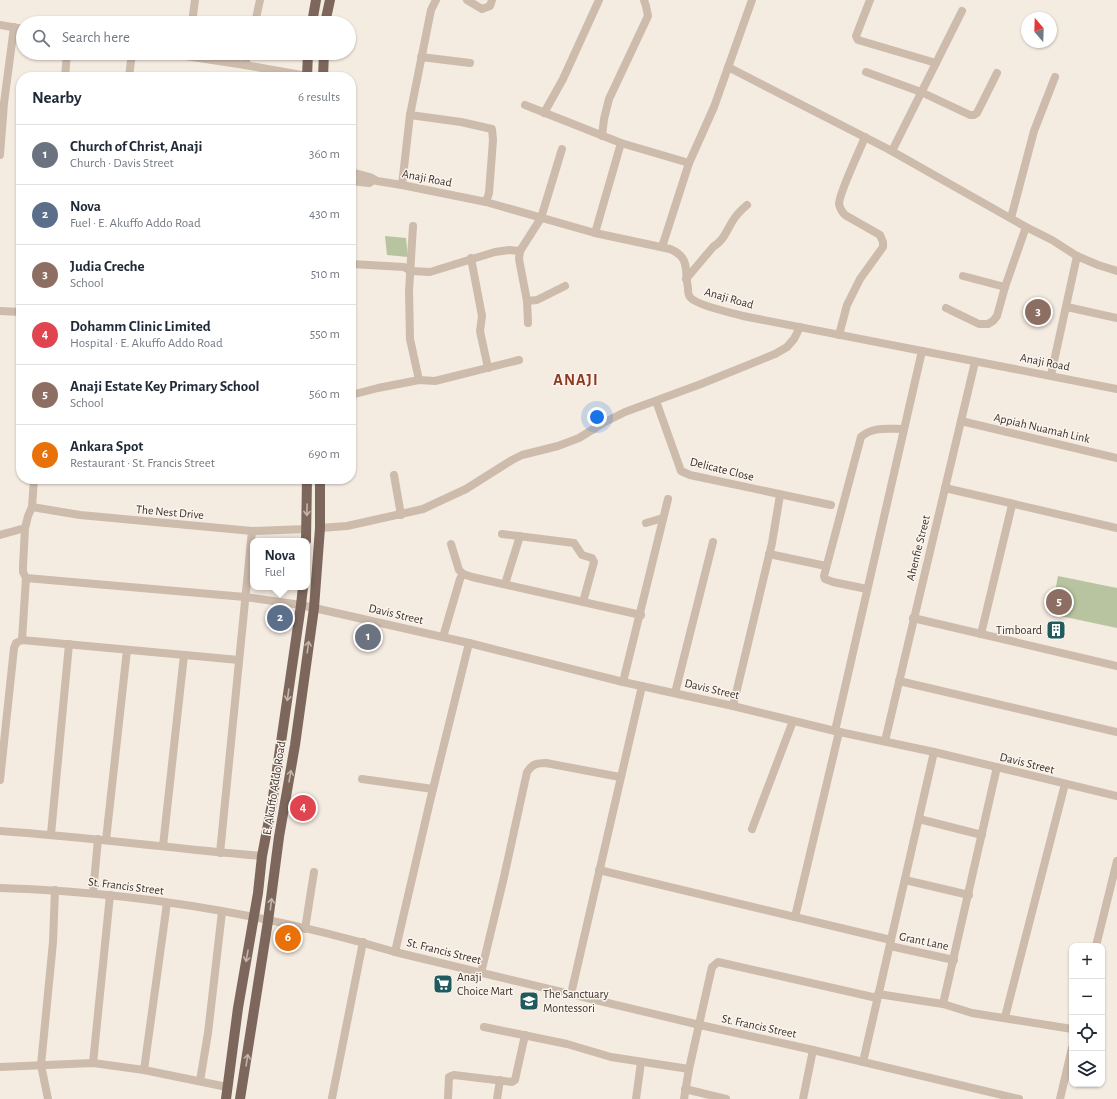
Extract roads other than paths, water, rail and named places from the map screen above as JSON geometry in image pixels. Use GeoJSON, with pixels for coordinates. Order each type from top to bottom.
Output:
{"type":"FeatureCollection","features":[{"type":"Feature","properties":{"kind":"main road"},"geometry":{"type":"LineString","coordinates":[[313,16],[316,0]]}},
{"type":"Feature","properties":{"kind":"main road"},"geometry":{"type":"LineString","coordinates":[[327,16],[330,0]]}},
{"type":"Feature","properties":{"kind":"main road"},"geometry":{"type":"LineString","coordinates":[[308,60],[309,72]]}},
{"type":"Feature","properties":{"kind":"main road"},"geometry":{"type":"LineString","coordinates":[[323,72],[324,60]]}},
{"type":"Feature","properties":{"kind":"main road"},"geometry":{"type":"LineString","coordinates":[[306,538],[307,484]]}},
{"type":"Feature","properties":{"kind":"main road","name":"E. Akuffo Addo Road"},"geometry":{"type":"LineString","coordinates":[[240,1099],[268,921],[279,837],[295,745],[314,608],[320,528],[320,484]]}},
{"type":"Feature","properties":{"kind":"main road","name":"E. Akuffo Addo Road"},"geometry":{"type":"LineString","coordinates":[[226,1099],[238,1008],[254,918],[262,856],[272,804],[301,605],[302,590]]}},
{"type":"Feature","properties":{"kind":"street"},"geometry":{"type":"LineString","coordinates":[[193,16],[195,0]]}},
{"type":"Feature","properties":{"kind":"street"},"geometry":{"type":"LineString","coordinates":[[257,16],[260,0]]}},
{"type":"Feature","properties":{"kind":"street"},"geometry":{"type":"LineString","coordinates":[[402,185],[410,115],[431,10],[436,0]]}},
{"type":"Feature","properties":{"kind":"street"},"geometry":{"type":"LineString","coordinates":[[467,0],[482,9],[490,6],[492,0]]}},
{"type":"Feature","properties":{"kind":"street"},"geometry":{"type":"LineString","coordinates":[[544,113],[563,79],[599,0]]}},
{"type":"Feature","properties":{"kind":"street"},"geometry":{"type":"LineString","coordinates":[[602,136],[609,99],[648,16],[644,0]]}},
{"type":"Feature","properties":{"kind":"street"},"geometry":{"type":"LineString","coordinates":[[662,247],[689,163],[714,107],[752,0]]}},
{"type":"Feature","properties":{"kind":"street"},"geometry":{"type":"LineString","coordinates":[[870,0],[856,36],[858,40],[936,63]]}},
{"type":"Feature","properties":{"kind":"street"},"geometry":{"type":"LineString","coordinates":[[892,151],[962,11]]}},
{"type":"Feature","properties":{"kind":"street"},"geometry":{"type":"LineString","coordinates":[[0,25],[14,27],[4,103],[0,155]]}},
{"type":"Feature","properties":{"kind":"street"},"geometry":{"type":"LineString","coordinates":[[421,57],[470,63]]}},
{"type":"Feature","properties":{"kind":"street"},"geometry":{"type":"LineString","coordinates":[[65,72],[66,60]]}},
{"type":"Feature","properties":{"kind":"street"},"geometry":{"type":"LineString","coordinates":[[130,72],[131,60]]}},
{"type":"Feature","properties":{"kind":"street"},"geometry":{"type":"LineString","coordinates":[[220,60],[285,72]]}},
{"type":"Feature","properties":{"kind":"street"},"geometry":{"type":"LineString","coordinates":[[246,64],[247,60]]}},
{"type":"Feature","properties":{"kind":"street"},"geometry":{"type":"LineString","coordinates":[[728,68],[892,151],[1026,227],[1052,240],[1077,256],[1117,271]]}},
{"type":"Feature","properties":{"kind":"street"},"geometry":{"type":"LineString","coordinates":[[866,72],[921,92],[970,115],[977,113],[996,73]]}},
{"type":"Feature","properties":{"kind":"street"},"geometry":{"type":"LineString","coordinates":[[1010,218],[1034,131],[1055,77]]}},
{"type":"Feature","properties":{"kind":"street"},"geometry":{"type":"LineString","coordinates":[[525,105],[621,143],[689,163]]}},
{"type":"Feature","properties":{"kind":"street"},"geometry":{"type":"LineString","coordinates":[[410,115],[460,122],[492,129],[493,140],[489,193],[486,202]]}},
{"type":"Feature","properties":{"kind":"street"},"geometry":{"type":"LineString","coordinates":[[839,335],[847,305],[860,279],[883,247],[883,242],[880,236],[845,215],[841,210],[839,203],[865,137]]}},
{"type":"Feature","properties":{"kind":"street"},"geometry":{"type":"LineString","coordinates":[[595,233],[621,143]]}},
{"type":"Feature","properties":{"kind":"street"},"geometry":{"type":"LineString","coordinates":[[528,323],[527,301],[519,259],[520,251],[541,218],[562,149]]}},
{"type":"Feature","properties":{"kind":"street","name":"Anaji Road"},"geometry":{"type":"LineString","coordinates":[[356,173],[370,177],[374,180],[486,202],[595,233],[662,247],[678,253],[684,258],[686,264],[686,279],[689,296],[702,304],[743,316],[1117,389]]}},
{"type":"Feature","properties":{"kind":"street","name":"Anaji Road"},"geometry":{"type":"LineString","coordinates":[[356,182],[369,183],[374,180]]}},
{"type":"Feature","properties":{"kind":"street"},"geometry":{"type":"LineString","coordinates":[[686,279],[718,244],[726,234],[735,216],[747,205]]}},
{"type":"Feature","properties":{"kind":"street"},"geometry":{"type":"LineString","coordinates":[[413,226],[409,291],[410,339],[419,380]]}},
{"type":"Feature","properties":{"kind":"street"},"geometry":{"type":"LineString","coordinates":[[946,308],[979,324],[988,324],[993,321],[997,316],[1005,287],[1026,227]]}},
{"type":"Feature","properties":{"kind":"street"},"geometry":{"type":"LineString","coordinates":[[356,264],[404,267],[411,272],[430,272],[471,258],[495,252],[509,250],[520,251]]}},
{"type":"Feature","properties":{"kind":"street"},"geometry":{"type":"LineString","coordinates":[[1051,376],[1077,256]]}},
{"type":"Feature","properties":{"kind":"street"},"geometry":{"type":"LineString","coordinates":[[471,258],[482,316],[480,331],[488,368]]}},
{"type":"Feature","properties":{"kind":"street"},"geometry":{"type":"LineString","coordinates":[[963,276],[1005,287]]}},
{"type":"Feature","properties":{"kind":"street"},"geometry":{"type":"LineString","coordinates":[[527,301],[537,300],[565,286]]}},
{"type":"Feature","properties":{"kind":"street"},"geometry":{"type":"LineString","coordinates":[[1067,306],[1117,318]]}},
{"type":"Feature","properties":{"kind":"street"},"geometry":{"type":"LineString","coordinates":[[0,311],[16,312]]}},
{"type":"Feature","properties":{"kind":"street"},"geometry":{"type":"LineString","coordinates":[[320,528],[347,526],[423,509],[466,489],[522,455],[558,446],[579,438],[618,415],[775,354],[787,347],[794,339],[800,327]]}},
{"type":"Feature","properties":{"kind":"street"},"geometry":{"type":"LineString","coordinates":[[794,917],[922,351]]}},
{"type":"Feature","properties":{"kind":"street"},"geometry":{"type":"LineString","coordinates":[[356,394],[419,380],[435,381],[519,360]]}},
{"type":"Feature","properties":{"kind":"street","name":"Ahenfie Street"},"geometry":{"type":"LineString","coordinates":[[885,741],[975,362]]}},
{"type":"Feature","properties":{"kind":"street","name":"Delicate Close"},"geometry":{"type":"LineString","coordinates":[[656,401],[681,471],[690,476],[831,505]]}},
{"type":"Feature","properties":{"kind":"street","name":"Appiah Nuamah Link"},"geometry":{"type":"LineString","coordinates":[[961,422],[1117,458]]}},
{"type":"Feature","properties":{"kind":"street"},"geometry":{"type":"LineString","coordinates":[[867,589],[825,579],[824,576],[826,566],[861,437],[867,432],[880,428],[904,429]]}},
{"type":"Feature","properties":{"kind":"street"},"geometry":{"type":"LineString","coordinates":[[394,475],[401,515]]}},
{"type":"Feature","properties":{"kind":"street"},"geometry":{"type":"LineString","coordinates":[[22,640],[26,578],[23,566],[25,528],[32,507],[34,484]]}},
{"type":"Feature","properties":{"kind":"street"},"geometry":{"type":"LineString","coordinates":[[945,488],[1012,505],[1117,528]]}},
{"type":"Feature","properties":{"kind":"street"},"geometry":{"type":"LineString","coordinates":[[733,706],[769,554],[780,495]]}},
{"type":"Feature","properties":{"kind":"street"},"geometry":{"type":"LineString","coordinates":[[623,682],[668,499]]}},
{"type":"Feature","properties":{"kind":"street"},"geometry":{"type":"LineString","coordinates":[[981,634],[1012,505]]}},
{"type":"Feature","properties":{"kind":"street","name":"The Nest Drive"},"geometry":{"type":"LineString","coordinates":[[32,507],[80,515],[252,531],[307,529]]}},
{"type":"Feature","properties":{"kind":"street"},"geometry":{"type":"LineString","coordinates":[[646,523],[663,518]]}},
{"type":"Feature","properties":{"kind":"street"},"geometry":{"type":"LineString","coordinates":[[0,535],[25,528]]}},
{"type":"Feature","properties":{"kind":"street"},"geometry":{"type":"LineString","coordinates":[[251,538],[252,531]]}},
{"type":"Feature","properties":{"kind":"street"},"geometry":{"type":"LineString","coordinates":[[502,534],[574,543],[582,555],[592,558],[594,562],[583,602]]}},
{"type":"Feature","properties":{"kind":"street"},"geometry":{"type":"LineString","coordinates":[[505,584],[520,536]]}},
{"type":"Feature","properties":{"kind":"street"},"geometry":{"type":"LineString","coordinates":[[675,693],[712,542]]}},
{"type":"Feature","properties":{"kind":"street"},"geometry":{"type":"LineString","coordinates":[[451,544],[459,570],[463,574],[640,615]]}},
{"type":"Feature","properties":{"kind":"street"},"geometry":{"type":"LineString","coordinates":[[220,853],[250,550]]}},
{"type":"Feature","properties":{"kind":"street"},"geometry":{"type":"LineString","coordinates":[[769,554],[826,566]]}},
{"type":"Feature","properties":{"kind":"street"},"geometry":{"type":"LineString","coordinates":[[443,637],[460,579],[463,574]]}},
{"type":"Feature","properties":{"kind":"street","name":"Davis Street"},"geometry":{"type":"LineString","coordinates":[[26,578],[245,597],[301,605],[469,643],[623,682],[934,752],[1117,796]]}},
{"type":"Feature","properties":{"kind":"street"},"geometry":{"type":"LineString","coordinates":[[913,618],[1117,666]]}},
{"type":"Feature","properties":{"kind":"street"},"geometry":{"type":"LineString","coordinates":[[0,780],[14,648],[16,643],[22,640],[239,660]]}},
{"type":"Feature","properties":{"kind":"street"},"geometry":{"type":"LineString","coordinates":[[395,952],[469,643]]}},
{"type":"Feature","properties":{"kind":"street"},"geometry":{"type":"LineString","coordinates":[[51,834],[69,644]]}},
{"type":"Feature","properties":{"kind":"street"},"geometry":{"type":"LineString","coordinates":[[93,893],[102,840],[127,650]]}},
{"type":"Feature","properties":{"kind":"street"},"geometry":{"type":"LineString","coordinates":[[163,846],[184,655]]}},
{"type":"Feature","properties":{"kind":"street"},"geometry":{"type":"LineString","coordinates":[[899,681],[1117,732]]}},
{"type":"Feature","properties":{"kind":"street"},"geometry":{"type":"LineString","coordinates":[[571,994],[642,686]]}},
{"type":"Feature","properties":{"kind":"street"},"geometry":{"type":"LineString","coordinates":[[752,829],[793,721]]}},
{"type":"Feature","properties":{"kind":"street"},"geometry":{"type":"LineString","coordinates":[[862,1062],[891,943],[934,752]]}},
{"type":"Feature","properties":{"kind":"street"},"geometry":{"type":"LineString","coordinates":[[481,972],[527,772],[530,766],[536,763],[546,763],[620,777]]}},
{"type":"Feature","properties":{"kind":"street"},"geometry":{"type":"LineString","coordinates":[[943,1004],[997,768]]}},
{"type":"Feature","properties":{"kind":"street"},"geometry":{"type":"LineString","coordinates":[[362,779],[433,789]]}},
{"type":"Feature","properties":{"kind":"street"},"geometry":{"type":"LineString","coordinates":[[1005,1017],[1065,784]]}},
{"type":"Feature","properties":{"kind":"street"},"geometry":{"type":"LineString","coordinates":[[919,819],[982,834]]}},
{"type":"Feature","properties":{"kind":"street"},"geometry":{"type":"LineString","coordinates":[[0,831],[51,834],[220,853],[262,856]]}},
{"type":"Feature","properties":{"kind":"street"},"geometry":{"type":"LineString","coordinates":[[1097,943],[1117,861]]}},
{"type":"Feature","properties":{"kind":"street","name":"Grant Lane"},"geometry":{"type":"LineString","coordinates":[[599,870],[794,917],[954,960]]}},
{"type":"Feature","properties":{"kind":"street"},"geometry":{"type":"LineString","coordinates":[[305,929],[314,872]]}},
{"type":"Feature","properties":{"kind":"street"},"geometry":{"type":"LineString","coordinates":[[905,880],[969,894]]}},
{"type":"Feature","properties":{"kind":"street","name":"St. Francis Street"},"geometry":{"type":"LineString","coordinates":[[0,888],[55,890],[110,895],[254,918],[363,942],[395,952],[700,1025],[813,1050],[992,1096],[1019,1099]]}},
{"type":"Feature","properties":{"kind":"street"},"geometry":{"type":"LineString","coordinates":[[48,1099],[41,1065],[53,942],[55,890]]}},
{"type":"Feature","properties":{"kind":"street"},"geometry":{"type":"LineString","coordinates":[[93,1063],[110,895]]}},
{"type":"Feature","properties":{"kind":"street"},"geometry":{"type":"LineString","coordinates":[[144,1070],[167,903]]}},
{"type":"Feature","properties":{"kind":"street"},"geometry":{"type":"LineString","coordinates":[[200,1081],[208,1033],[222,912]]}},
{"type":"Feature","properties":{"kind":"street"},"geometry":{"type":"LineString","coordinates":[[332,1098],[363,942]]}},
{"type":"Feature","properties":{"kind":"street"},"geometry":{"type":"LineString","coordinates":[[684,1099],[689,1069],[712,966],[718,962],[878,996],[943,1004],[972,1013],[1005,1017],[1069,1028]]}},
{"type":"Feature","properties":{"kind":"street"},"geometry":{"type":"LineString","coordinates":[[484,1027],[568,1044],[611,1057],[689,1069]]}},
{"type":"Feature","properties":{"kind":"street"},"geometry":{"type":"LineString","coordinates":[[448,1099],[449,1077],[454,1075],[512,1082],[515,1080],[526,1035]]}},
{"type":"Feature","properties":{"kind":"street"},"geometry":{"type":"LineString","coordinates":[[803,1099],[813,1050]]}},
{"type":"Feature","properties":{"kind":"street"},"geometry":{"type":"LineString","coordinates":[[1060,1099],[1071,1051]]}},
{"type":"Feature","properties":{"kind":"street"},"geometry":{"type":"LineString","coordinates":[[636,1099],[641,1062]]}},
{"type":"Feature","properties":{"kind":"street"},"geometry":{"type":"LineString","coordinates":[[0,1067],[93,1063],[144,1070],[227,1087]]}},
{"type":"Feature","properties":{"kind":"street"},"geometry":{"type":"LineString","coordinates":[[497,1099],[500,1080]]}},
{"type":"Feature","properties":{"kind":"street"},"geometry":{"type":"LineString","coordinates":[[685,1089],[726,1099]]}},
{"type":"Feature","properties":{"kind":"place","name":"Judia Creche"},"geometry":{"type":"Point","coordinates":[1038,312]}},
{"type":"Feature","properties":{"kind":"place","name":"Anaji Estate Key Primary School"},"geometry":{"type":"Point","coordinates":[1059,602]}},
{"type":"Feature","properties":{"kind":"place","name":"Nova"},"geometry":{"type":"Point","coordinates":[280,618]}},
{"type":"Feature","properties":{"kind":"place","name":"Timboard"},"geometry":{"type":"Point","coordinates":[1056,630]}},
{"type":"Feature","properties":{"kind":"place","name":"Church of Christ, Anaji"},"geometry":{"type":"Point","coordinates":[368,637]}},
{"type":"Feature","properties":{"kind":"place","name":"Dohamm Clinic Limited"},"geometry":{"type":"Point","coordinates":[303,808]}},
{"type":"Feature","properties":{"kind":"place","name":"Ankara Spot"},"geometry":{"type":"Point","coordinates":[288,938]}},
{"type":"Feature","properties":{"kind":"place","name":"Anaji Choice Mart"},"geometry":{"type":"Point","coordinates":[443,984]}},
{"type":"Feature","properties":{"kind":"place","name":"The Sanctuary Montessori"},"geometry":{"type":"Point","coordinates":[529,1001]}},
{"type":"Feature","properties":{"kind":"district","name":"ANAJI"},"geometry":{"type":"Point","coordinates":[576,379]}}]}
